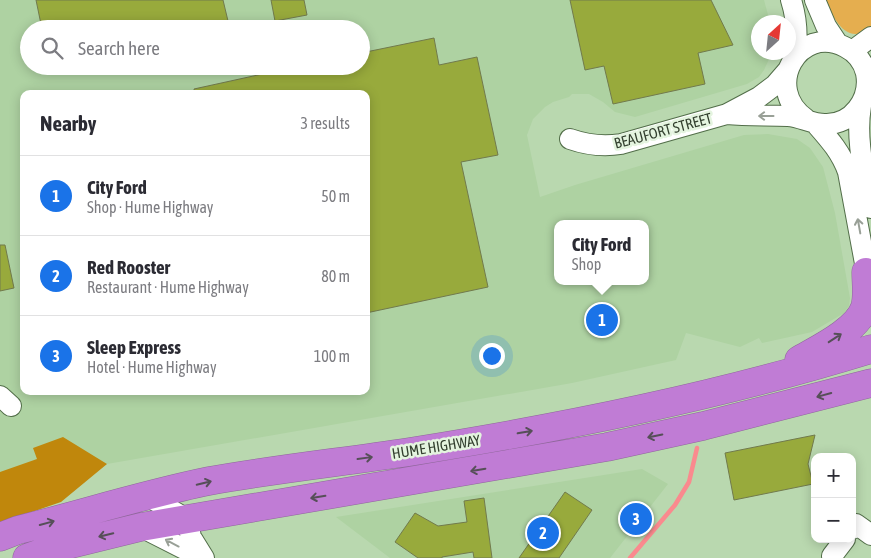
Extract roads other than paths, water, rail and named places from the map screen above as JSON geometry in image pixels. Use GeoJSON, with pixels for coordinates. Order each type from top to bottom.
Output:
{"type":"FeatureCollection","features":[{"type":"Feature","properties":{"kind":"highway"},"geometry":{"type":"LineString","coordinates":[[763,381],[844,332],[854,323],[864,310],[869,282]]}},
{"type":"Feature","properties":{"kind":"highway","name":"HUME HIGHWAY"},"geometry":{"type":"LineString","coordinates":[[0,537],[18,530],[209,481],[410,452],[642,410],[763,381],[871,348]]}},
{"type":"Feature","properties":{"kind":"highway","name":"HUME HIGHWAY"},"geometry":{"type":"LineString","coordinates":[[28,558],[54,548],[141,527],[607,447],[711,424],[871,382]]}},
{"type":"Feature","properties":{"kind":"street"},"geometry":{"type":"LineString","coordinates":[[791,0],[797,39],[785,85],[789,100],[798,113],[811,121],[838,148],[846,165],[869,282]]}},
{"type":"Feature","properties":{"kind":"street"},"geometry":{"type":"LineString","coordinates":[[814,0],[826,26],[868,70],[867,87],[859,119],[859,138],[871,208]]}},
{"type":"Feature","properties":{"kind":"street"},"geometry":{"type":"LineString","coordinates":[[792,63],[812,45],[828,42],[845,47],[871,37]]}},
{"type":"Feature","properties":{"kind":"street","name":"BEAUFORT STREET"},"geometry":{"type":"LineString","coordinates":[[570,140],[589,145],[621,144],[727,114],[759,97],[774,85],[792,63]]}},
{"type":"Feature","properties":{"kind":"street"},"geometry":{"type":"LineString","coordinates":[[811,121],[826,124],[841,122],[850,117],[861,106]]}},
{"type":"Feature","properties":{"kind":"street","name":"BEAUFORT STREET"},"geometry":{"type":"LineString","coordinates":[[727,114],[790,116],[811,121]]}},
{"type":"Feature","properties":{"kind":"street"},"geometry":{"type":"LineString","coordinates":[[147,496],[187,519],[191,537],[203,558]]}},
{"type":"Feature","properties":{"kind":"street"},"geometry":{"type":"LineString","coordinates":[[856,524],[871,535]]}},
{"type":"Feature","properties":{"kind":"street"},"geometry":{"type":"LineString","coordinates":[[141,527],[203,558]]}},
{"type":"Feature","properties":{"kind":"street"},"geometry":{"type":"LineString","coordinates":[[832,556],[841,543]]}},
{"type":"Feature","properties":{"kind":"waterway"},"geometry":{"type":"LineString","coordinates":[[630,558],[675,505],[689,482],[697,448]]}},
{"type":"Feature","properties":{"kind":"place","name":"City Ford"},"geometry":{"type":"Point","coordinates":[602,320]}},
{"type":"Feature","properties":{"kind":"place","name":"Sleep Express"},"geometry":{"type":"Point","coordinates":[636,519]}},
{"type":"Feature","properties":{"kind":"place","name":"Red Rooster"},"geometry":{"type":"Point","coordinates":[543,533]}}]}
